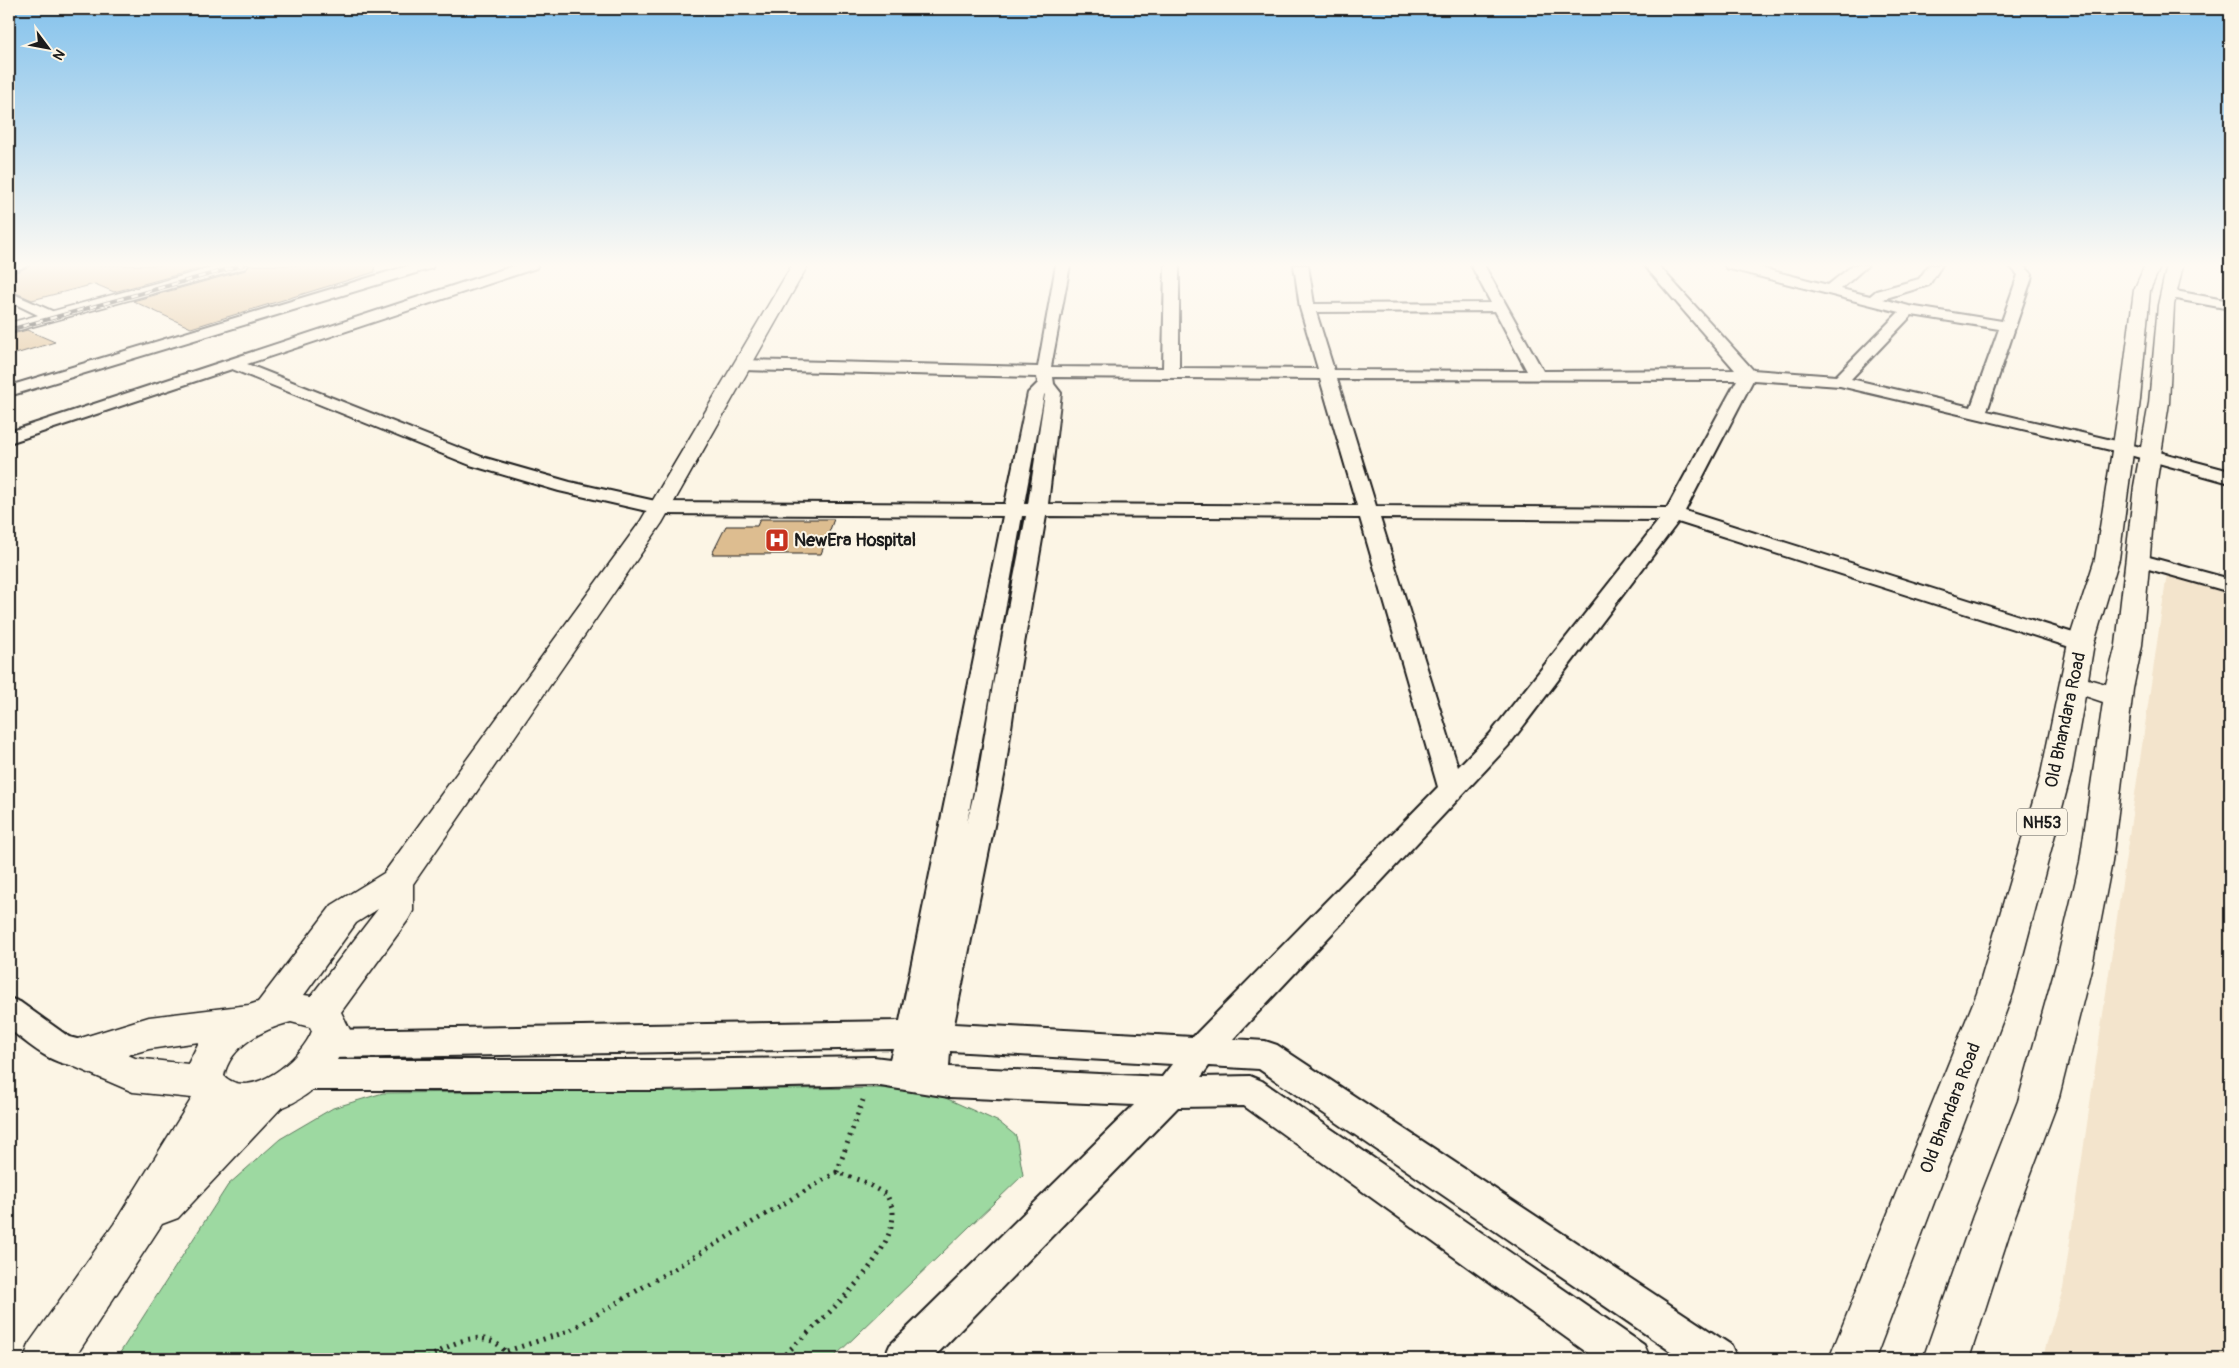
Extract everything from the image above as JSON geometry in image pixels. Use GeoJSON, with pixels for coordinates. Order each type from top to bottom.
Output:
{"type":"FeatureCollection","features":[{"type":"Feature","properties":{"kind":"main road"},"geometry":{"type":"LineString","coordinates":[[47,1359],[129,1239],[209,1090],[204,1070],[210,1056],[234,1031],[262,1016],[344,914],[396,882],[651,523],[763,329]]}},
{"type":"Feature","properties":{"kind":"main road","name":"Old Bhandara Road"},"geometry":{"type":"LineString","coordinates":[[1852,1359],[1995,994],[2056,774],[2081,643],[2137,452],[2141,329]]}},
{"type":"Feature","properties":{"kind":"main road","name":"NH53"},"geometry":{"type":"LineString","coordinates":[[1946,1359],[1994,1216],[2038,1101],[2075,961],[2096,862],[2118,697],[2129,645],[2138,560],[2140,527],[2137,452]]}},
{"type":"Feature","properties":{"kind":"main road"},"geometry":{"type":"LineString","coordinates":[[2073,682],[2118,697]]}},
{"type":"Feature","properties":{"kind":"main road"},"geometry":{"type":"LineString","coordinates":[[82,1053],[133,1075],[209,1090],[227,1102],[246,1102],[266,1097],[287,1087],[305,1075],[320,1060],[324,1028],[396,911],[396,882]]}},
{"type":"Feature","properties":{"kind":"main road"},"geometry":{"type":"LineString","coordinates":[[82,1053],[149,1033],[262,1016],[291,1007],[307,1008],[324,1028]]}},
{"type":"Feature","properties":{"kind":"main road"},"geometry":{"type":"LineString","coordinates":[[129,1239],[266,1097]]}},
{"type":"Feature","properties":{"kind":"street"},"geometry":{"type":"LineString","coordinates":[[9,391],[215,329]]}},
{"type":"Feature","properties":{"kind":"street"},"geometry":{"type":"LineString","coordinates":[[9,438],[339,329]]}},
{"type":"Feature","properties":{"kind":"street"},"geometry":{"type":"LineString","coordinates":[[924,1036],[1013,511],[1036,393],[1045,373],[1053,329]]}},
{"type":"Feature","properties":{"kind":"street"},"geometry":{"type":"LineString","coordinates":[[1171,329],[1171,373]]}},
{"type":"Feature","properties":{"kind":"street"},"geometry":{"type":"LineString","coordinates":[[1313,329],[1452,789]]}},
{"type":"Feature","properties":{"kind":"street"},"geometry":{"type":"LineString","coordinates":[[1512,329],[1538,376]]}},
{"type":"Feature","properties":{"kind":"street"},"geometry":{"type":"LineString","coordinates":[[1707,329],[1748,374]]}},
{"type":"Feature","properties":{"kind":"street"},"geometry":{"type":"LineString","coordinates":[[1840,381],[1891,329]]}},
{"type":"Feature","properties":{"kind":"street"},"geometry":{"type":"LineString","coordinates":[[1977,414],[2007,329]]}},
{"type":"Feature","properties":{"kind":"street"},"geometry":{"type":"LineString","coordinates":[[233,364],[476,460],[566,487],[660,508],[1037,512],[1674,514],[2081,643]]}},
{"type":"Feature","properties":{"kind":"street"},"geometry":{"type":"LineString","coordinates":[[742,365],[1045,373],[1538,376],[1748,374],[1840,381],[2137,452],[2230,478]]}},
{"type":"Feature","properties":{"kind":"street"},"geometry":{"type":"LineString","coordinates":[[903,1076],[924,1036],[992,771],[1005,685],[1037,512],[1053,393],[1045,373]]}},
{"type":"Feature","properties":{"kind":"street"},"geometry":{"type":"LineString","coordinates":[[904,1359],[1170,1092],[1200,1052],[1499,740],[1674,514],[1748,374]]}},
{"type":"Feature","properties":{"kind":"street"},"geometry":{"type":"LineString","coordinates":[[2138,560],[2230,586]]}},
{"type":"Feature","properties":{"kind":"street"},"geometry":{"type":"LineString","coordinates":[[9,1011],[61,1049],[82,1053]]}},
{"type":"Feature","properties":{"kind":"street"},"geometry":{"type":"LineString","coordinates":[[324,1028],[924,1036],[1265,1056],[1717,1359]]}},
{"type":"Feature","properties":{"kind":"street"},"geometry":{"type":"LineString","coordinates":[[305,1075],[903,1076],[1170,1092],[1250,1092],[1630,1359]]}},
{"type":"Feature","properties":{"kind":"path"},"geometry":{"type":"LineString","coordinates":[[507,1351],[569,1331],[837,1172],[903,1076]]}},
{"type":"Feature","properties":{"kind":"path"},"geometry":{"type":"LineString","coordinates":[[780,1359],[865,1275],[888,1239],[894,1215],[887,1196],[864,1182],[837,1172]]}},
{"type":"Feature","properties":{"kind":"path"},"geometry":{"type":"LineString","coordinates":[[428,1359],[448,1345],[466,1339],[483,1338],[497,1342],[507,1351],[510,1359]]}},
{"type":"Feature","properties":{"kind":"shaded area"},"geometry":{"type":"Polygon","coordinates":[[[2167,574],[2230,593],[2230,1359],[2042,1359],[2063,1289],[2167,574]]]}},
{"type":"Feature","properties":{"kind":"green space"},"geometry":{"type":"Polygon","coordinates":[[[884,1088],[941,1096],[999,1122],[1016,1136],[1023,1175],[832,1359],[116,1359],[228,1185],[280,1139],[333,1108],[383,1093],[884,1088]]]}},
{"type":"Feature","properties":{"kind":"building"},"geometry":{"type":"Polygon","coordinates":[[[27,330],[55,342],[9,356],[9,335],[27,330]]]}},
{"type":"Feature","properties":{"kind":"building"},"geometry":{"type":"Polygon","coordinates":[[[760,519],[834,519],[821,554],[712,554],[726,526],[757,526],[760,519]]]}},
{"type":"Feature","properties":{"kind":"railway"},"geometry":{"type":"LineString","coordinates":[[9,330],[13,329]]}},
{"type":"Feature","properties":{"kind":"place","name":"NewEra Hospital"},"geometry":{"type":"Point","coordinates":[777,540]}}]}
